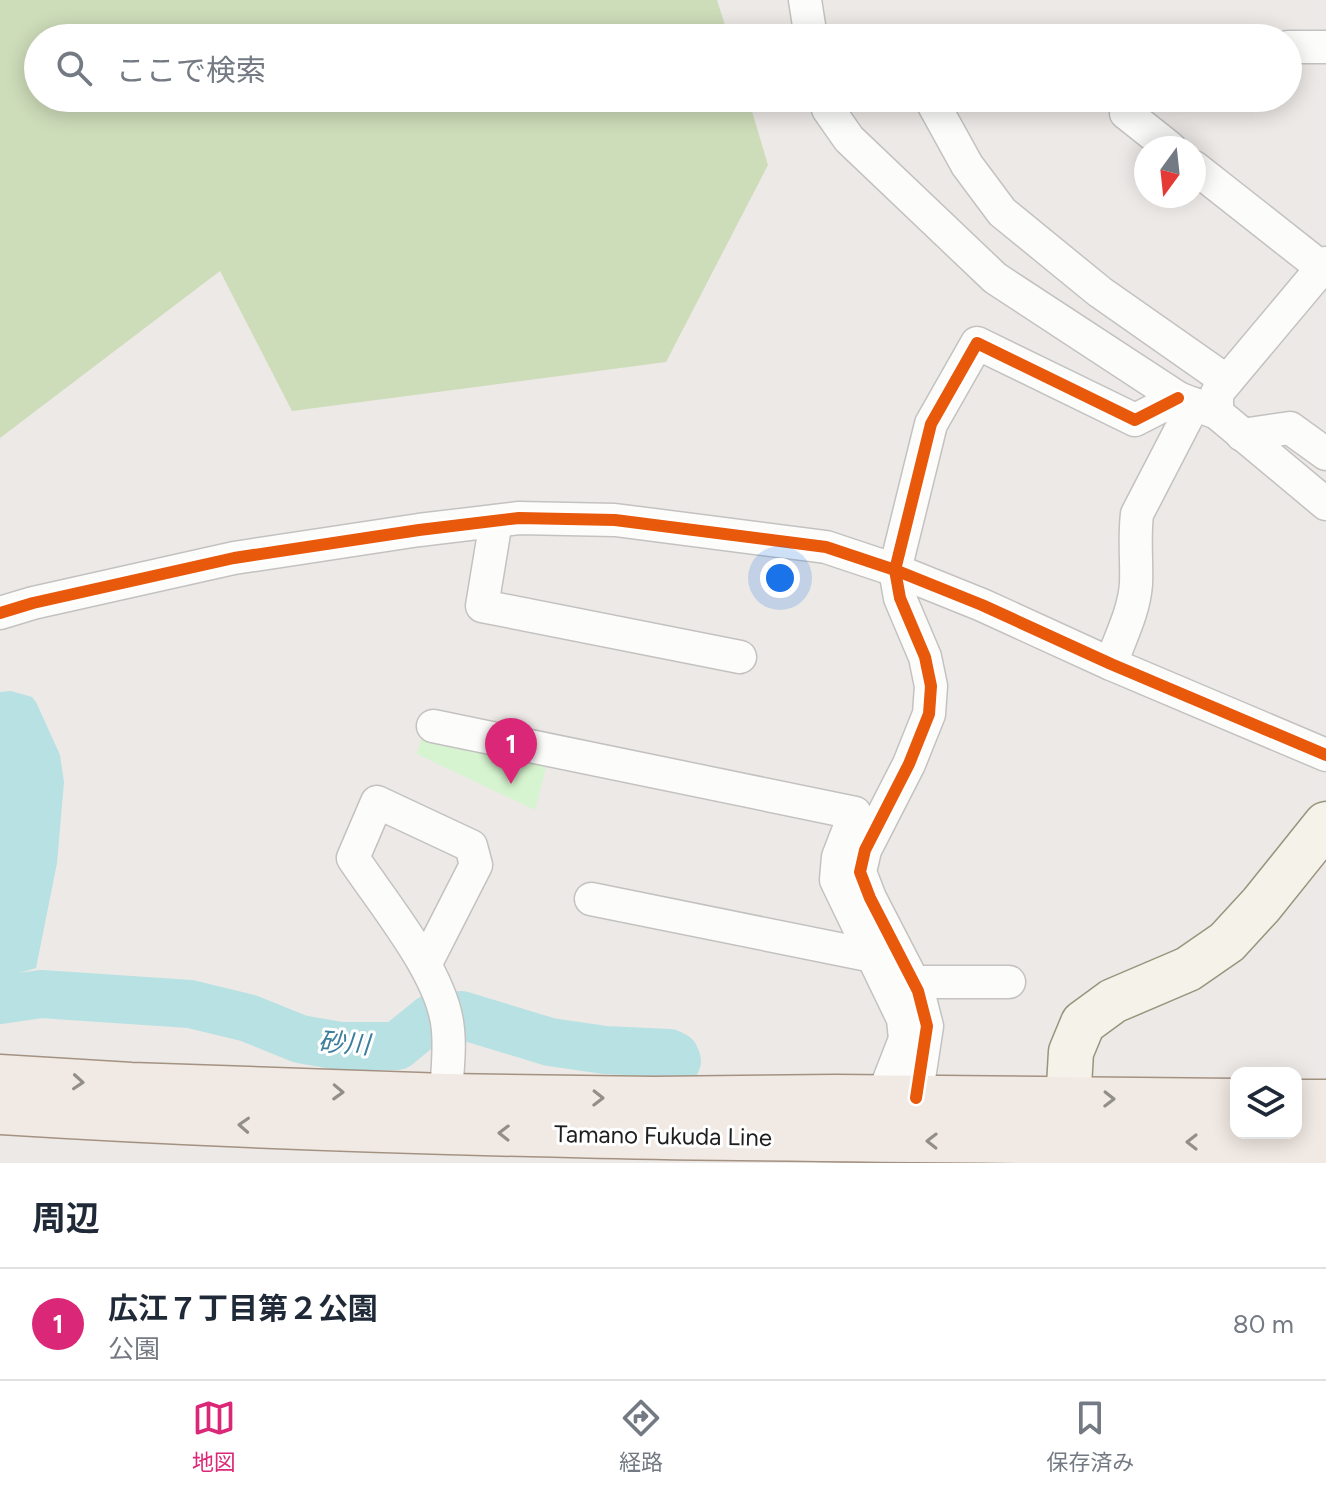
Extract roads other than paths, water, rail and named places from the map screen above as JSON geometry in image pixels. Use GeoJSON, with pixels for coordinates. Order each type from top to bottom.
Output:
{"type":"FeatureCollection","features":[{"type":"Feature","properties":{"kind":"main road","name":"Tamano Fukuda Line"},"geometry":{"type":"LineString","coordinates":[[0,1077],[131,1085],[446,1096],[1230,1101]]}},
{"type":"Feature","properties":{"kind":"main road"},"geometry":{"type":"LineString","coordinates":[[1302,1102],[1326,1102]]}},
{"type":"Feature","properties":{"kind":"main road","name":"Tamano Fukuda Line"},"geometry":{"type":"LineString","coordinates":[[0,1112],[389,1132],[1065,1153],[1326,1143]]}},
{"type":"Feature","properties":{"kind":"street"},"geometry":{"type":"LineString","coordinates":[[805,0],[809,24]]}},
{"type":"Feature","properties":{"kind":"street"},"geometry":{"type":"LineString","coordinates":[[1302,47],[1326,47]]}},
{"type":"Feature","properties":{"kind":"street"},"geometry":{"type":"LineString","coordinates":[[830,112],[849,139],[995,278],[1242,435],[1326,504]]}},
{"type":"Feature","properties":{"kind":"street"},"geometry":{"type":"LineString","coordinates":[[938,112],[967,165],[1002,212],[1100,292],[1227,381]]}},
{"type":"Feature","properties":{"kind":"street"},"geometry":{"type":"LineString","coordinates":[[1126,112],[1155,136]]}},
{"type":"Feature","properties":{"kind":"street"},"geometry":{"type":"LineString","coordinates":[[899,1098],[905,1039],[903,1019],[873,956],[855,892],[865,850],[909,764],[929,714],[931,686],[925,657],[900,598],[895,570],[931,424],[977,343],[1135,420],[1196,405],[1217,393],[1324,267],[1206,176]]}},
{"type":"Feature","properties":{"kind":"street"},"geometry":{"type":"LineString","coordinates":[[1111,664],[1132,607],[1136,586],[1134,532],[1137,514],[1196,405]]}},
{"type":"Feature","properties":{"kind":"street"},"geometry":{"type":"LineString","coordinates":[[1242,435],[1290,428],[1326,454]]}},
{"type":"Feature","properties":{"kind":"street"},"geometry":{"type":"LineString","coordinates":[[0,613],[234,558],[519,518],[615,520],[826,547],[895,570],[982,605],[1111,664],[1326,755]]}},
{"type":"Feature","properties":{"kind":"street"},"geometry":{"type":"LineString","coordinates":[[496,521],[482,606],[740,657]]}},
{"type":"Feature","properties":{"kind":"street"},"geometry":{"type":"LineString","coordinates":[[433,726],[855,813],[838,857],[836,880],[855,892],[914,982],[927,1026],[899,1098]]}},
{"type":"Feature","properties":{"kind":"street"},"geometry":{"type":"LineString","coordinates":[[425,965],[476,865],[471,846],[377,802],[353,858],[425,965],[445,1014],[446,1096]]}},
{"type":"Feature","properties":{"kind":"street"},"geometry":{"type":"LineString","coordinates":[[1065,1153],[1071,1052],[1083,1023],[1113,1001],[1188,969],[1227,942],[1326,824]]}},
{"type":"Feature","properties":{"kind":"street"},"geometry":{"type":"LineString","coordinates":[[591,899],[873,956]]}},
{"type":"Feature","properties":{"kind":"street"},"geometry":{"type":"LineString","coordinates":[[914,982],[1009,982]]}},
{"type":"Feature","properties":{"kind":"water"},"geometry":{"type":"Polygon","coordinates":[[[11,691],[32,697],[36,702],[60,755],[64,782],[57,863],[36,968],[0,979],[0,692],[11,691]]]}},
{"type":"Feature","properties":{"kind":"waterway","name":"砂川"},"geometry":{"type":"LineString","coordinates":[[0,1000],[41,994],[190,1004],[248,1018],[300,1039],[340,1046],[397,1046],[430,1019],[461,1015],[550,1042],[605,1050],[669,1053],[677,1061]]}},
{"type":"Feature","properties":{"kind":"place","name":"広江７丁目第２公園"},"geometry":{"type":"Point","coordinates":[511,784]}}]}
